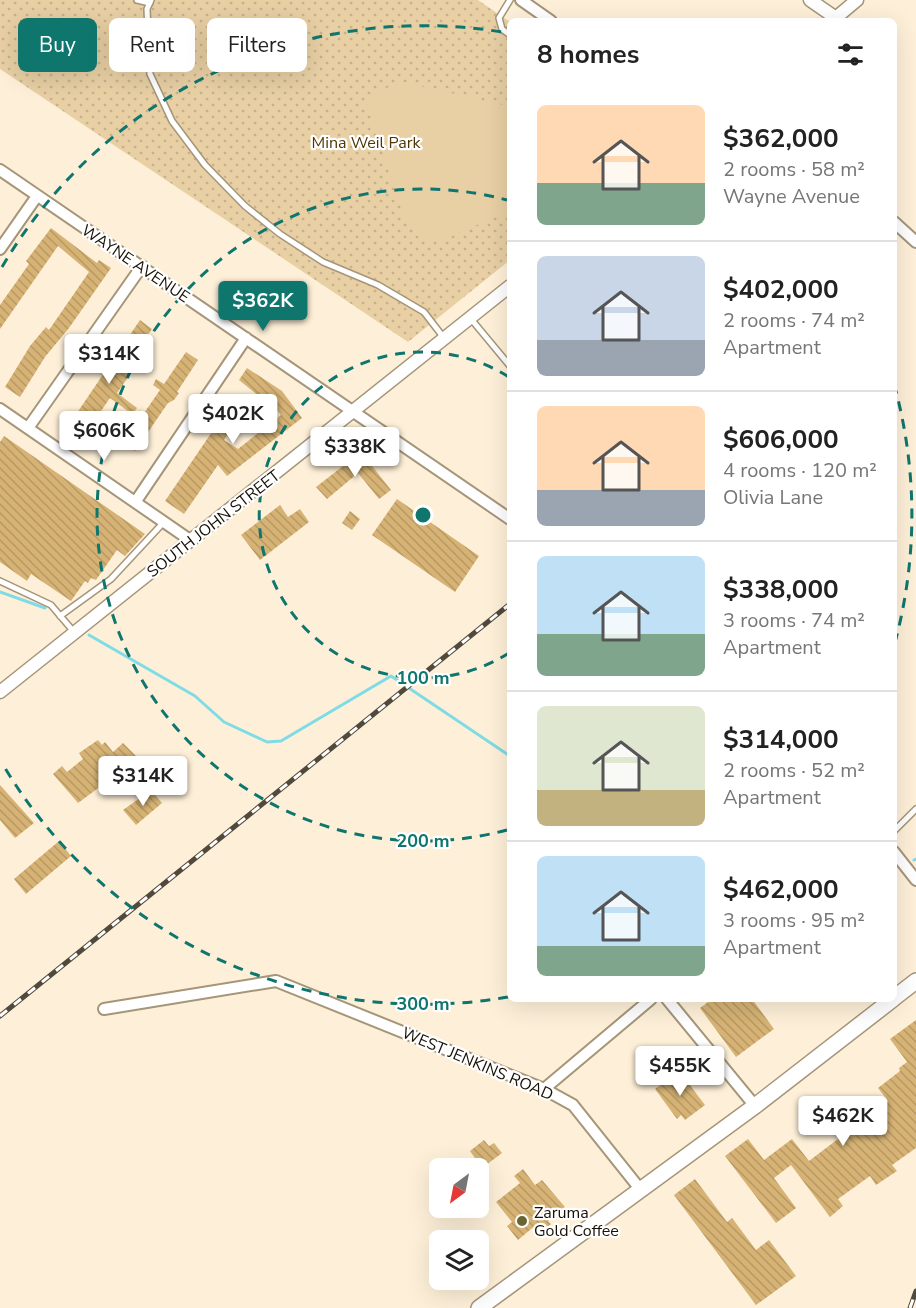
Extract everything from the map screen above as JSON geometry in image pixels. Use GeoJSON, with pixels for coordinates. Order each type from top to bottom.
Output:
{"type":"FeatureCollection","features":[{"type":"Feature","properties":{"kind":"main road"},"geometry":{"type":"LineString","coordinates":[[897,997],[916,981]]}},
{"type":"Feature","properties":{"kind":"main road"},"geometry":{"type":"LineString","coordinates":[[479,1308],[755,1106],[890,1002]]}},
{"type":"Feature","properties":{"kind":"street"},"geometry":{"type":"LineString","coordinates":[[521,0],[547,18]]}},
{"type":"Feature","properties":{"kind":"street"},"geometry":{"type":"LineString","coordinates":[[810,0],[832,18]]}},
{"type":"Feature","properties":{"kind":"street"},"geometry":{"type":"LineString","coordinates":[[836,18],[857,0]]}},
{"type":"Feature","properties":{"kind":"street","name":"WAYNE AVENUE"},"geometry":{"type":"LineString","coordinates":[[0,170],[507,517]]}},
{"type":"Feature","properties":{"kind":"street"},"geometry":{"type":"LineString","coordinates":[[0,249],[37,196]]}},
{"type":"Feature","properties":{"kind":"street"},"geometry":{"type":"LineString","coordinates":[[897,225],[916,242]]}},
{"type":"Feature","properties":{"kind":"street"},"geometry":{"type":"LineString","coordinates":[[28,428],[142,266]]}},
{"type":"Feature","properties":{"kind":"street","name":"SOUTH JOHN STREET"},"geometry":{"type":"LineString","coordinates":[[0,692],[507,288]]}},
{"type":"Feature","properties":{"kind":"street"},"geometry":{"type":"LineString","coordinates":[[136,501],[246,338]]}},
{"type":"Feature","properties":{"kind":"street"},"geometry":{"type":"LineString","coordinates":[[0,409],[190,540]]}},
{"type":"Feature","properties":{"kind":"street"},"geometry":{"type":"LineString","coordinates":[[897,856],[916,880]]}},
{"type":"Feature","properties":{"kind":"street","name":"WEST JENKINS ROAD"},"geometry":{"type":"LineString","coordinates":[[104,1009],[276,981],[544,1089],[573,1105],[640,1189]]}},
{"type":"Feature","properties":{"kind":"street"},"geometry":{"type":"LineString","coordinates":[[544,1089],[647,1002]]}},
{"type":"Feature","properties":{"kind":"street"},"geometry":{"type":"LineString","coordinates":[[670,1002],[755,1106]]}},
{"type":"Feature","properties":{"kind":"lane"},"geometry":{"type":"LineString","coordinates":[[137,0],[151,1],[147,9],[150,74],[172,121],[205,165],[245,206],[280,234],[323,262],[378,285],[424,312],[444,338]]}},
{"type":"Feature","properties":{"kind":"lane"},"geometry":{"type":"LineString","coordinates":[[507,33],[502,29],[500,18],[510,0]]}},
{"type":"Feature","properties":{"kind":"lane"},"geometry":{"type":"LineString","coordinates":[[470,317],[507,362]]}},
{"type":"Feature","properties":{"kind":"lane"},"geometry":{"type":"LineString","coordinates":[[60,616],[111,579],[164,522]]}},
{"type":"Feature","properties":{"kind":"lane"},"geometry":{"type":"LineString","coordinates":[[0,581],[51,604],[74,632]]}},
{"type":"Feature","properties":{"kind":"lane"},"geometry":{"type":"LineString","coordinates":[[897,828],[916,809]]}},
{"type":"Feature","properties":{"kind":"green space","name":"Mina Weil Park"},"geometry":{"type":"Polygon","coordinates":[[[0,0],[478,0],[507,20],[507,262],[408,342],[0,69],[0,0]]]}},
{"type":"Feature","properties":{"kind":"green space"},"geometry":{"type":"Polygon","coordinates":[[[403,82],[507,106],[507,212],[441,240],[419,238],[404,217],[364,96],[403,82]]]}},
{"type":"Feature","properties":{"kind":"building"},"geometry":{"type":"Polygon","coordinates":[[[51,228],[97,263],[99,260],[111,268],[69,328],[45,357],[20,397],[5,387],[30,346],[46,327],[49,330],[89,272],[58,246],[0,329],[0,305],[29,264],[26,261],[51,228]]]}},
{"type":"Feature","properties":{"kind":"building"},"geometry":{"type":"Polygon","coordinates":[[[140,320],[152,329],[129,361],[136,366],[117,393],[137,408],[132,414],[110,398],[79,443],[64,432],[140,320]]]}},
{"type":"Feature","properties":{"kind":"building"},"geometry":{"type":"Polygon","coordinates":[[[186,352],[198,360],[177,392],[179,393],[174,400],[168,403],[135,451],[124,442],[160,390],[153,385],[156,379],[164,384],[186,352]]]}},
{"type":"Feature","properties":{"kind":"building"},"geometry":{"type":"Polygon","coordinates":[[[247,368],[282,391],[302,418],[227,476],[218,465],[184,514],[165,501],[216,426],[228,434],[224,440],[238,449],[281,415],[262,393],[260,397],[239,380],[247,368]]]}},
{"type":"Feature","properties":{"kind":"building"},"geometry":{"type":"Polygon","coordinates":[[[4,436],[145,534],[125,556],[117,550],[96,580],[91,578],[88,583],[85,581],[71,601],[31,574],[27,581],[0,562],[0,442],[4,436]]]}},
{"type":"Feature","properties":{"kind":"building"},"geometry":{"type":"Polygon","coordinates":[[[361,452],[391,490],[379,499],[358,473],[327,499],[316,487],[361,452]]]}},
{"type":"Feature","properties":{"kind":"building"},"geometry":{"type":"Polygon","coordinates":[[[397,499],[479,556],[455,592],[372,535],[397,499]]]}},
{"type":"Feature","properties":{"kind":"building"},"geometry":{"type":"Polygon","coordinates":[[[280,505],[288,517],[300,509],[309,522],[260,560],[241,535],[280,505]]]}},
{"type":"Feature","properties":{"kind":"building"},"geometry":{"type":"Polygon","coordinates":[[[350,511],[360,519],[352,530],[342,523],[350,511]]]}},
{"type":"Feature","properties":{"kind":"building"},"geometry":{"type":"Polygon","coordinates":[[[98,740],[102,745],[105,742],[113,752],[123,743],[142,762],[140,764],[143,768],[116,791],[113,787],[110,790],[105,783],[78,803],[53,774],[62,766],[67,772],[83,759],[79,753],[98,740]]]}},
{"type":"Feature","properties":{"kind":"building"},"geometry":{"type":"Polygon","coordinates":[[[0,785],[34,823],[15,838],[0,820],[0,785]]]}},
{"type":"Feature","properties":{"kind":"building"},"geometry":{"type":"Polygon","coordinates":[[[151,790],[162,803],[136,825],[123,810],[151,790]]]}},
{"type":"Feature","properties":{"kind":"building"},"geometry":{"type":"Polygon","coordinates":[[[59,841],[71,856],[26,894],[14,879],[59,841]]]}},
{"type":"Feature","properties":{"kind":"building"},"geometry":{"type":"Polygon","coordinates":[[[708,1002],[754,1002],[774,1029],[736,1057],[700,1008],[708,1002]]]}},
{"type":"Feature","properties":{"kind":"building"},"geometry":{"type":"Polygon","coordinates":[[[916,1020],[916,1148],[892,1165],[897,1171],[876,1185],[870,1176],[838,1199],[843,1206],[830,1217],[791,1165],[774,1178],[796,1208],[776,1223],[725,1156],[748,1139],[764,1160],[792,1139],[809,1161],[888,1101],[878,1088],[900,1071],[899,1068],[907,1062],[890,1039],[916,1020]]]}},
{"type":"Feature","properties":{"kind":"building"},"geometry":{"type":"Polygon","coordinates":[[[679,1071],[705,1105],[685,1120],[681,1115],[677,1119],[655,1089],[679,1071]]]}},
{"type":"Feature","properties":{"kind":"building"},"geometry":{"type":"Polygon","coordinates":[[[484,1140],[489,1146],[494,1143],[502,1153],[489,1163],[489,1158],[475,1158],[470,1151],[484,1140]]]}},
{"type":"Feature","properties":{"kind":"building"},"geometry":{"type":"Polygon","coordinates":[[[523,1169],[535,1185],[542,1180],[565,1207],[548,1221],[551,1224],[543,1231],[537,1224],[518,1240],[507,1226],[512,1222],[496,1202],[520,1183],[514,1176],[523,1169]]]}},
{"type":"Feature","properties":{"kind":"building"},"geometry":{"type":"Polygon","coordinates":[[[695,1179],[727,1222],[732,1218],[756,1250],[769,1240],[796,1276],[756,1305],[674,1195],[695,1179]]]}},
{"type":"Feature","properties":{"kind":"waterway"},"geometry":{"type":"LineString","coordinates":[[0,592],[45,608]]}},
{"type":"Feature","properties":{"kind":"waterway"},"geometry":{"type":"LineString","coordinates":[[89,635],[195,696],[224,722],[267,742],[281,741],[391,676],[507,754]]}},
{"type":"Feature","properties":{"kind":"railway"},"geometry":{"type":"LineString","coordinates":[[0,1016],[507,606]]}},
{"type":"Feature","properties":{"kind":"railway"},"geometry":{"type":"LineString","coordinates":[[910,1308],[916,1291]]}},
{"type":"Feature","properties":{"kind":"place","name":"Zaruma Gold Coffee"},"geometry":{"type":"Point","coordinates":[522,1221]}}]}
